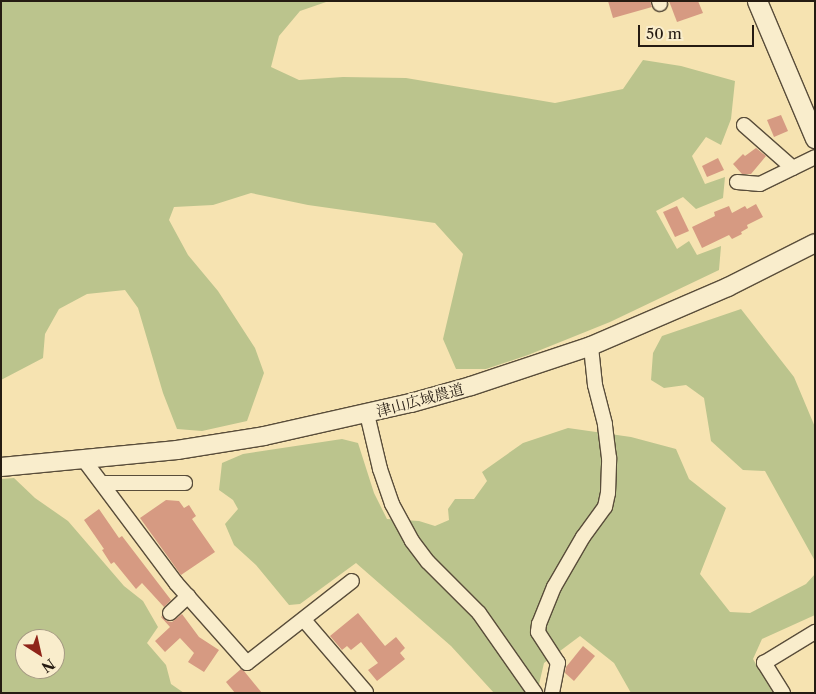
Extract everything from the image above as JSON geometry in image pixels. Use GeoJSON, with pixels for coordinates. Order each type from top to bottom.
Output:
{"type":"FeatureCollection","features":[{"type":"Feature","properties":{"kind":"main road"},"geometry":{"type":"LineString","coordinates":[[757,1],[810,116],[815,138]]}},
{"type":"Feature","properties":{"kind":"street"},"geometry":{"type":"LineString","coordinates":[[744,126],[792,168]]}},
{"type":"Feature","properties":{"kind":"street"},"geometry":{"type":"LineString","coordinates":[[737,182],[760,184],[815,157]]}},
{"type":"Feature","properties":{"kind":"street","name":"津山広域農道"},"geometry":{"type":"LineString","coordinates":[[1,467],[177,450],[264,436],[367,414],[471,386],[590,346],[728,287],[815,243]]}},
{"type":"Feature","properties":{"kind":"street"},"geometry":{"type":"LineString","coordinates":[[552,693],[558,663],[538,632],[539,624],[562,572],[605,507],[609,480],[609,458],[605,424],[595,385],[590,346]]}},
{"type":"Feature","properties":{"kind":"street"},"geometry":{"type":"LineString","coordinates":[[367,414],[380,469],[392,504],[412,541],[428,562],[479,613],[535,693]]}},
{"type":"Feature","properties":{"kind":"street"},"geometry":{"type":"LineString","coordinates":[[84,460],[188,596],[248,663],[352,581]]}},
{"type":"Feature","properties":{"kind":"street"},"geometry":{"type":"LineString","coordinates":[[102,483],[185,483]]}},
{"type":"Feature","properties":{"kind":"street"},"geometry":{"type":"LineString","coordinates":[[170,613],[188,596]]}},
{"type":"Feature","properties":{"kind":"street"},"geometry":{"type":"LineString","coordinates":[[304,620],[366,692]]}},
{"type":"Feature","properties":{"kind":"street"},"geometry":{"type":"LineString","coordinates":[[783,693],[764,662],[815,632]]}},
{"type":"Feature","properties":{"kind":"green space"},"geometry":{"type":"Polygon","coordinates":[[[1,1],[329,1],[300,11],[279,36],[271,67],[299,80],[343,77],[406,78],[555,103],[623,89],[643,60],[681,66],[735,81],[731,119],[721,145],[706,137],[692,156],[705,184],[725,177],[723,198],[696,209],[683,197],[656,211],[677,249],[689,241],[697,255],[721,246],[719,270],[610,322],[528,355],[486,369],[456,369],[443,339],[463,254],[435,223],[308,205],[251,193],[213,205],[174,207],[169,220],[188,255],[218,291],[255,348],[264,373],[247,421],[202,431],[177,429],[163,393],[138,308],[125,290],[87,294],[59,309],[45,334],[43,358],[1,380],[1,1]]]}},
{"type":"Feature","properties":{"kind":"green space"},"geometry":{"type":"Polygon","coordinates":[[[741,309],[794,377],[815,427],[815,561],[765,471],[743,470],[711,441],[704,398],[686,385],[664,388],[651,380],[653,353],[662,336],[741,309]]]}},
{"type":"Feature","properties":{"kind":"green space"},"geometry":{"type":"Polygon","coordinates":[[[568,428],[631,437],[676,449],[689,479],[726,508],[700,574],[730,612],[750,613],[806,584],[815,574],[815,615],[762,639],[753,659],[773,693],[631,693],[614,663],[580,636],[544,663],[537,693],[494,693],[451,646],[356,563],[300,604],[289,605],[256,565],[234,545],[225,524],[238,509],[233,500],[219,490],[222,463],[243,454],[342,439],[358,443],[374,493],[387,519],[419,521],[435,526],[449,520],[448,509],[455,499],[474,499],[487,481],[482,472],[523,443],[568,428]]]}},
{"type":"Feature","properties":{"kind":"green space"},"geometry":{"type":"Polygon","coordinates":[[[14,478],[35,498],[68,521],[124,586],[143,601],[158,627],[147,643],[166,665],[171,684],[184,693],[1,693],[1,479],[14,478]]]}},
{"type":"Feature","properties":{"kind":"building"},"geometry":{"type":"Polygon","coordinates":[[[608,1],[650,1],[652,7],[613,18],[608,1]]]}},
{"type":"Feature","properties":{"kind":"building"},"geometry":{"type":"Polygon","coordinates":[[[669,1],[698,1],[703,13],[677,22],[669,1]]]}},
{"type":"Feature","properties":{"kind":"building"},"geometry":{"type":"Polygon","coordinates":[[[781,115],[788,131],[774,137],[767,120],[781,115]]]}},
{"type":"Feature","properties":{"kind":"building"},"geometry":{"type":"Polygon","coordinates":[[[756,148],[766,156],[751,174],[742,174],[733,164],[743,154],[745,156],[756,148]]]}},
{"type":"Feature","properties":{"kind":"building"},"geometry":{"type":"Polygon","coordinates":[[[718,158],[724,170],[707,177],[702,166],[718,158]]]}},
{"type":"Feature","properties":{"kind":"building"},"geometry":{"type":"Polygon","coordinates":[[[756,204],[763,217],[747,225],[748,228],[741,232],[742,234],[732,239],[729,235],[702,248],[692,227],[715,216],[714,212],[729,206],[732,213],[745,206],[747,209],[756,204]]]}},
{"type":"Feature","properties":{"kind":"building"},"geometry":{"type":"Polygon","coordinates":[[[677,206],[689,231],[675,237],[663,212],[677,206]]]}},
{"type":"Feature","properties":{"kind":"building"},"geometry":{"type":"Polygon","coordinates":[[[166,500],[179,501],[184,508],[189,505],[196,516],[192,519],[215,552],[181,575],[140,518],[166,500]]]}},
{"type":"Feature","properties":{"kind":"building"},"geometry":{"type":"Polygon","coordinates":[[[99,509],[119,538],[122,536],[171,600],[164,607],[142,583],[136,589],[114,562],[111,564],[102,550],[104,549],[84,520],[99,509]]]}},
{"type":"Feature","properties":{"kind":"building"},"geometry":{"type":"Polygon","coordinates":[[[358,613],[385,646],[396,637],[405,648],[400,653],[405,659],[377,681],[368,670],[378,663],[361,642],[351,650],[347,646],[342,650],[330,636],[358,613]]]}},
{"type":"Feature","properties":{"kind":"building"},"geometry":{"type":"Polygon","coordinates":[[[182,614],[199,637],[219,650],[204,672],[188,662],[194,653],[180,638],[165,652],[155,641],[170,627],[162,616],[167,621],[172,622],[182,614]]]}},
{"type":"Feature","properties":{"kind":"building"},"geometry":{"type":"Polygon","coordinates":[[[583,646],[595,656],[574,681],[565,673],[566,667],[583,646]]]}},
{"type":"Feature","properties":{"kind":"building"},"geometry":{"type":"Polygon","coordinates":[[[241,669],[262,693],[235,693],[226,682],[241,669]]]}}]}
